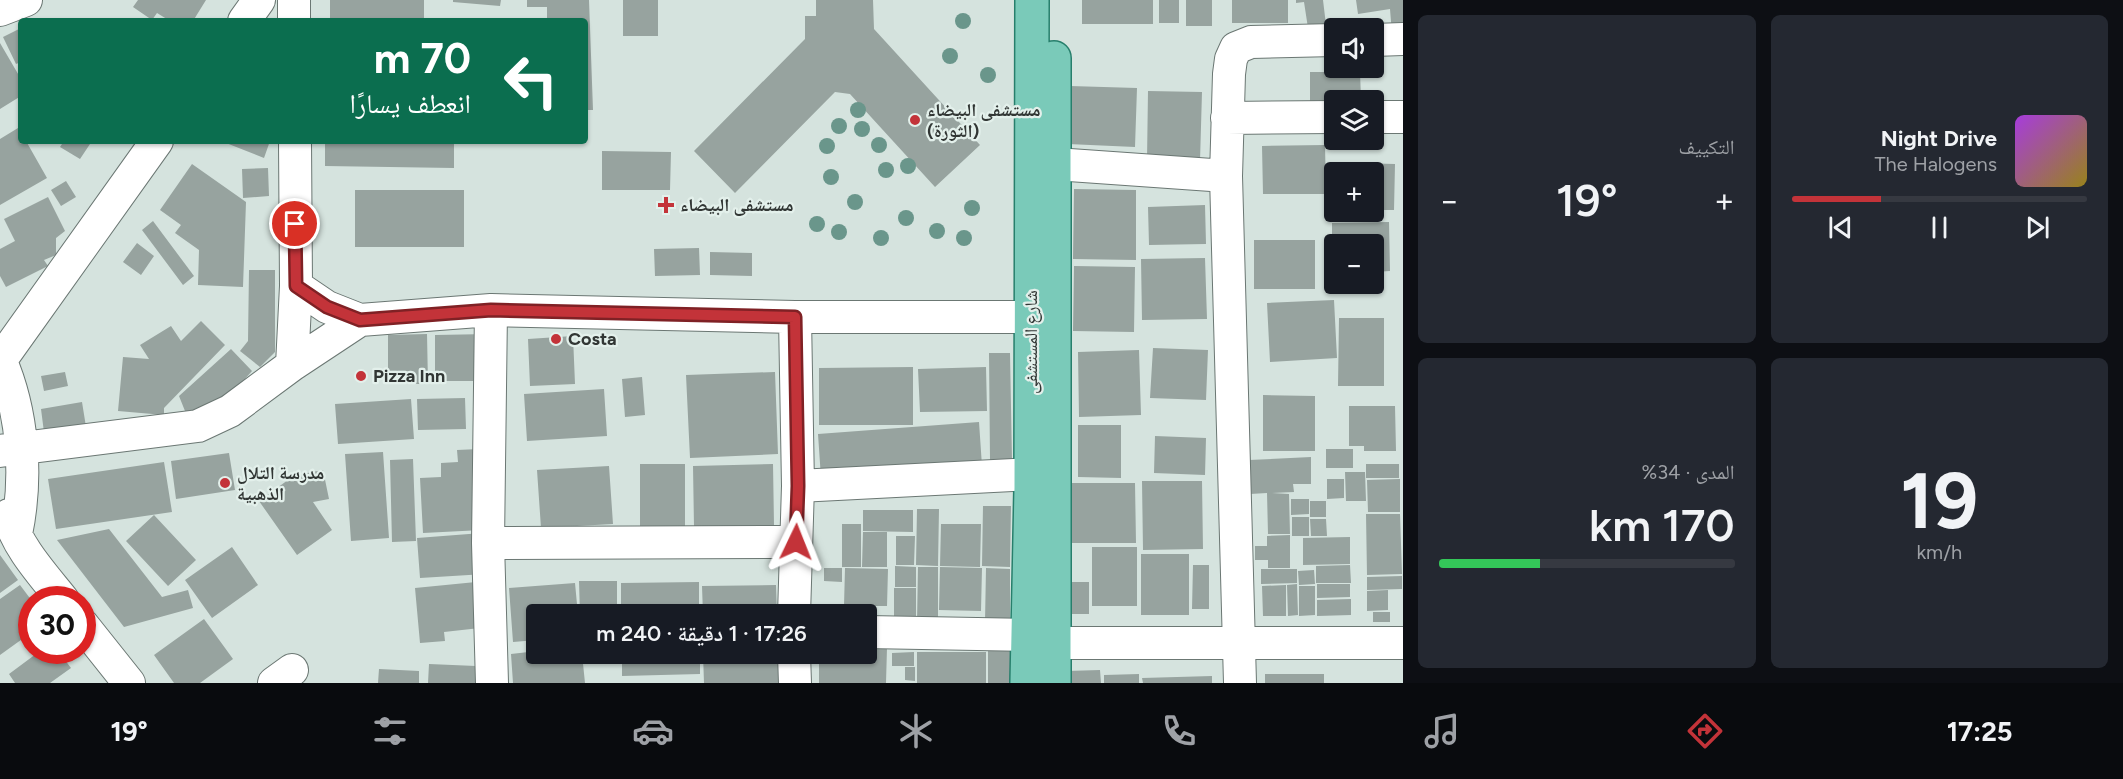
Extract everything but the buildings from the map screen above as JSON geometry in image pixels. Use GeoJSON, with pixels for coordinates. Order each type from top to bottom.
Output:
{"type":"FeatureCollection","features":[{"type":"Feature","properties":{"kind":"main road","name":"شارع المستشفى"},"geometry":{"type":"LineString","coordinates":[[1032,0],[1031,474],[1041,639],[1054,683]]}},
{"type":"Feature","properties":{"kind":"main road","name":"شارع المستشفى"},"geometry":{"type":"LineString","coordinates":[[1027,683],[1041,639],[1055,164],[1053,0]]}},
{"type":"Feature","properties":{"kind":"street"},"geometry":{"type":"LineString","coordinates":[[0,10],[26,0]]}},
{"type":"Feature","properties":{"kind":"street"},"geometry":{"type":"LineString","coordinates":[[245,18],[259,0]]}},
{"type":"Feature","properties":{"kind":"street"},"geometry":{"type":"LineString","coordinates":[[294,0],[294,18]]}},
{"type":"Feature","properties":{"kind":"street"},"geometry":{"type":"LineString","coordinates":[[1384,40],[1403,39]]}},
{"type":"Feature","properties":{"kind":"street"},"geometry":{"type":"LineString","coordinates":[[1240,683],[1226,176],[1229,74],[1231,59],[1236,48],[1251,42],[1324,40]]}},
{"type":"Feature","properties":{"kind":"street"},"geometry":{"type":"LineString","coordinates":[[1227,118],[1324,117]]}},
{"type":"Feature","properties":{"kind":"street"},"geometry":{"type":"LineString","coordinates":[[1384,117],[1403,117]]}},
{"type":"Feature","properties":{"kind":"street"},"geometry":{"type":"LineString","coordinates":[[52,586],[34,563],[9,523],[22,499],[7,456],[12,390],[0,360],[155,144]]}},
{"type":"Feature","properties":{"kind":"street"},"geometry":{"type":"LineString","coordinates":[[292,365],[296,286],[295,144]]}},
{"type":"Feature","properties":{"kind":"street"},"geometry":{"type":"LineString","coordinates":[[1055,164],[1226,176]]}},
{"type":"Feature","properties":{"kind":"street"},"geometry":{"type":"LineString","coordinates":[[296,286],[327,307],[360,320],[491,310],[795,317],[1031,317]]}},
{"type":"Feature","properties":{"kind":"street"},"geometry":{"type":"LineString","coordinates":[[491,310],[488,543],[492,683]]}},
{"type":"Feature","properties":{"kind":"street"},"geometry":{"type":"LineString","coordinates":[[794,604],[798,486],[795,317]]}},
{"type":"Feature","properties":{"kind":"street"},"geometry":{"type":"LineString","coordinates":[[7,456],[198,426],[230,411],[292,365],[360,320]]}},
{"type":"Feature","properties":{"kind":"street"},"geometry":{"type":"LineString","coordinates":[[798,486],[1031,474]]}},
{"type":"Feature","properties":{"kind":"street"},"geometry":{"type":"LineString","coordinates":[[488,543],[796,542]]}},
{"type":"Feature","properties":{"kind":"street"},"geometry":{"type":"LineString","coordinates":[[877,632],[1240,644],[1403,643]]}},
{"type":"Feature","properties":{"kind":"street"},"geometry":{"type":"LineString","coordinates":[[96,642],[129,683]]}},
{"type":"Feature","properties":{"kind":"street"},"geometry":{"type":"LineString","coordinates":[[794,664],[795,683]]}},
{"type":"Feature","properties":{"kind":"place","name":"مستشفى البيضاء (الثورة)"},"geometry":{"type":"Point","coordinates":[915,120]}},
{"type":"Feature","properties":{"kind":"place","name":"مستشفى البيضاء"},"geometry":{"type":"Point","coordinates":[666,205]}},
{"type":"Feature","properties":{"kind":"place","name":"Costa"},"geometry":{"type":"Point","coordinates":[556,339]}},
{"type":"Feature","properties":{"kind":"place","name":"Pizza Inn"},"geometry":{"type":"Point","coordinates":[361,376]}},
{"type":"Feature","properties":{"kind":"place","name":"مدرسة التلال الذهبية"},"geometry":{"type":"Point","coordinates":[225,483]}},
{"type":"Feature","properties":{"kind":"route"},"geometry":{"type":"LineString","coordinates":[[295,224],[296,286],[327,307],[360,320],[491,310],[795,317],[798,486],[796,542]]}}]}
